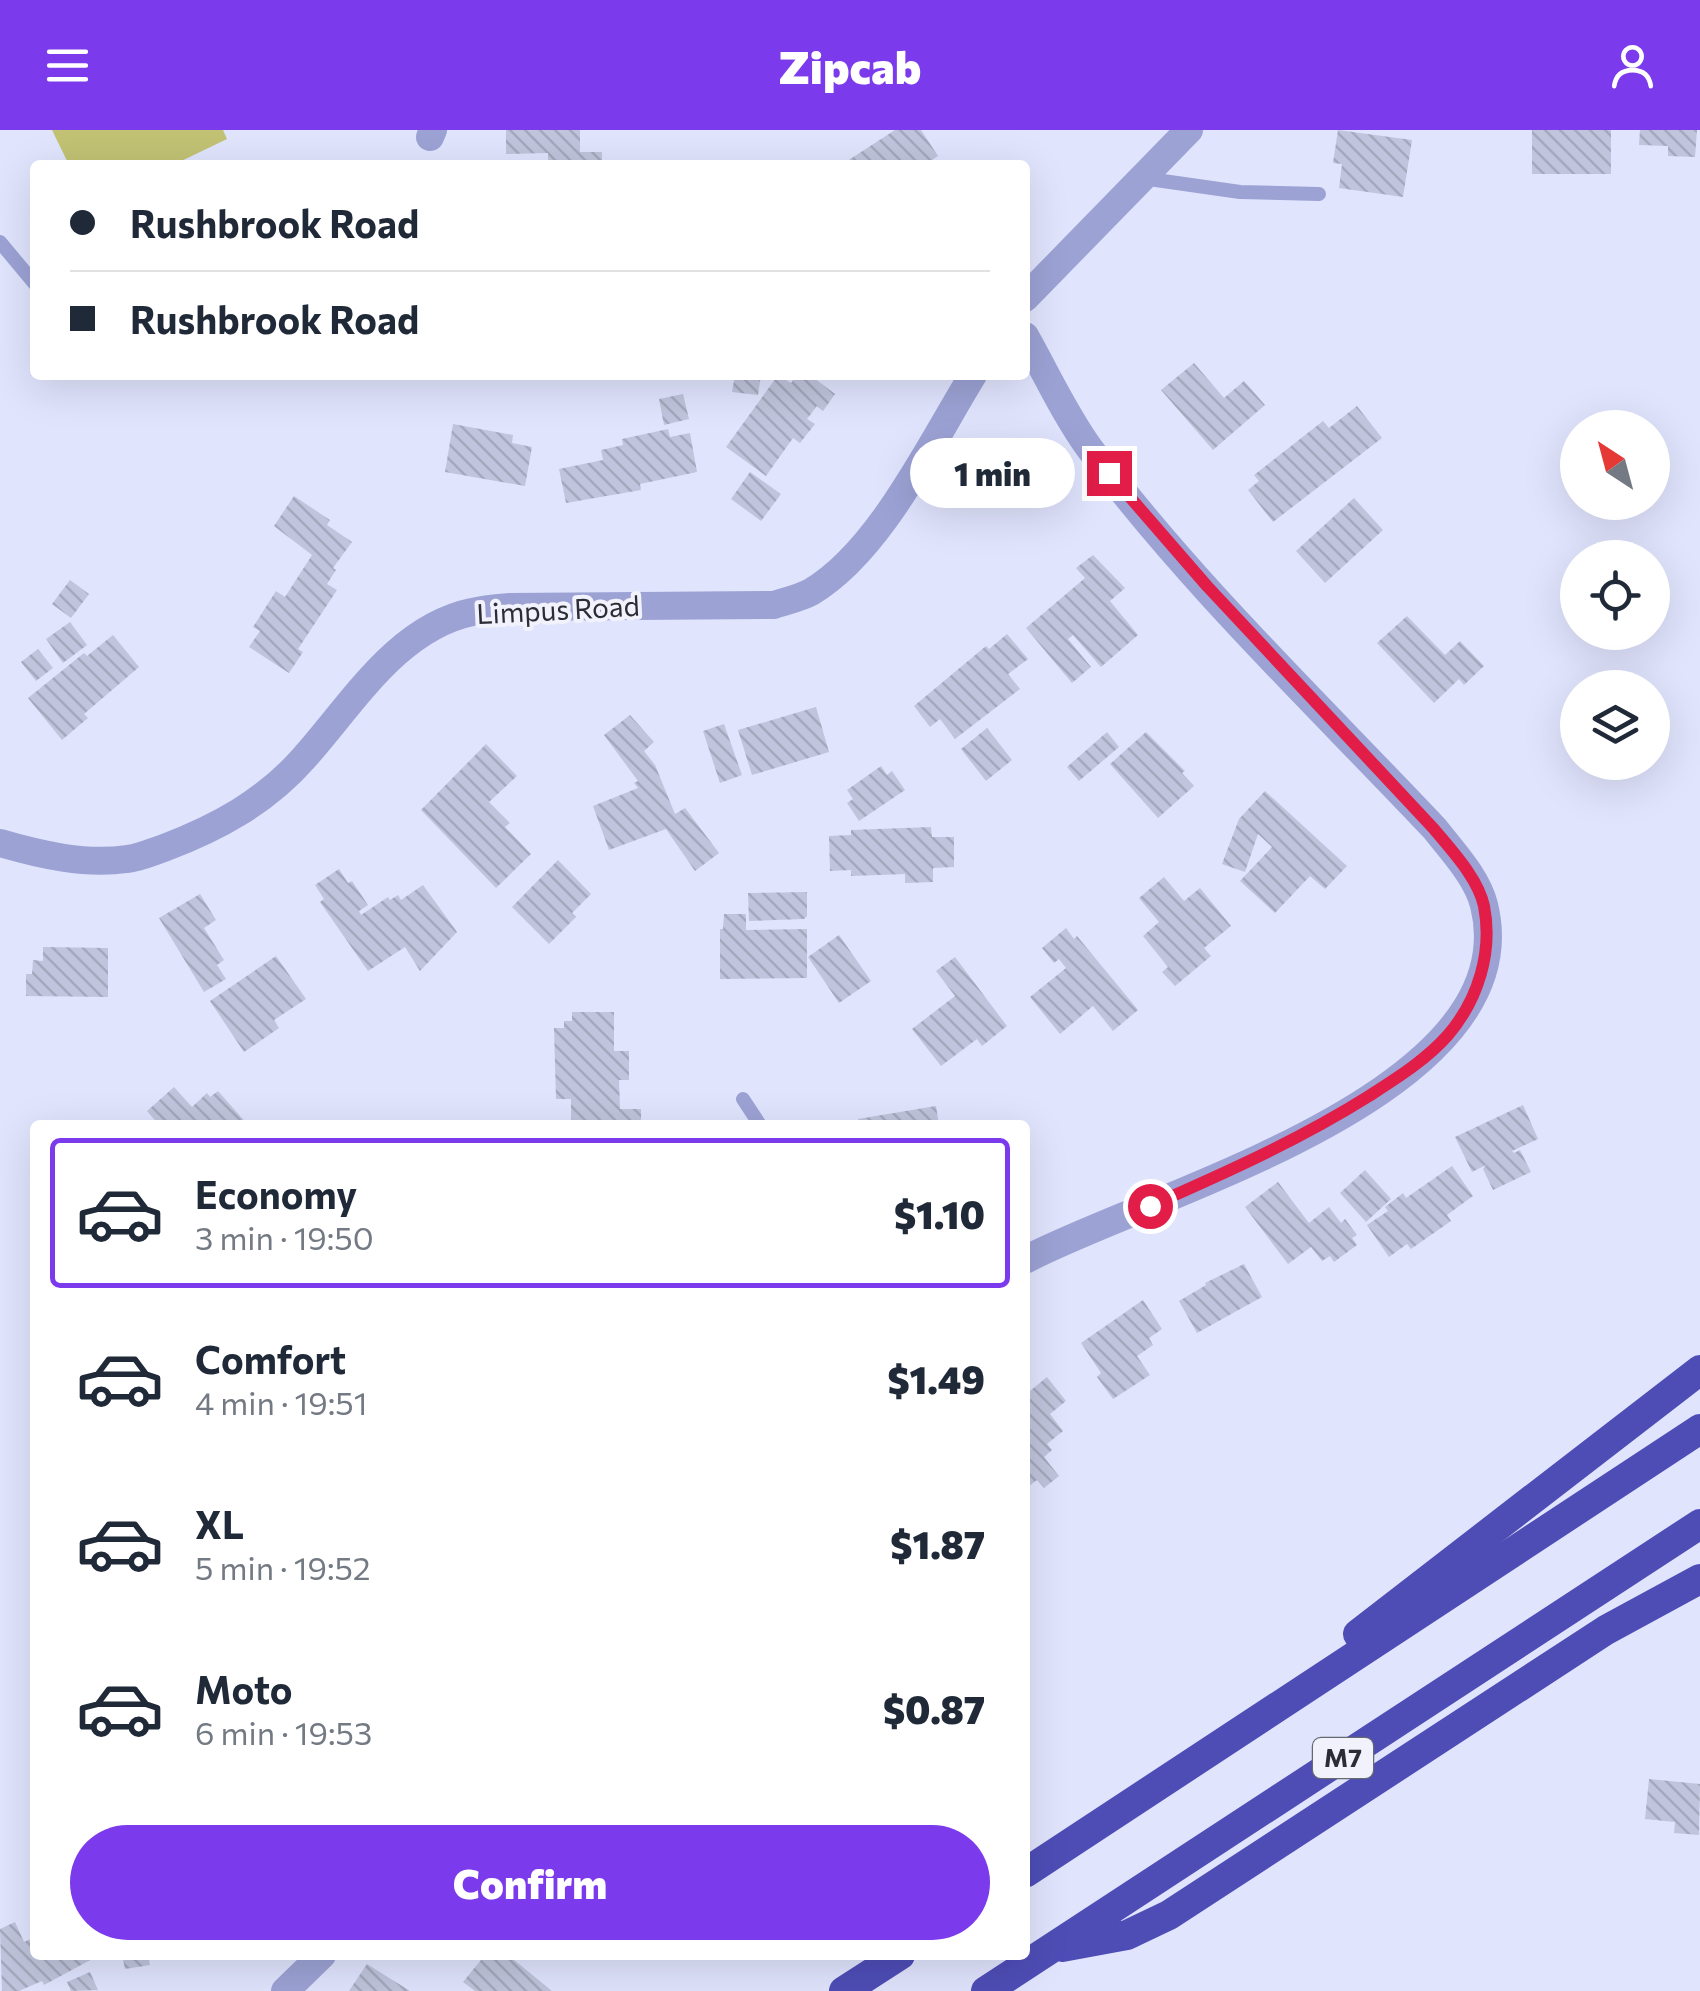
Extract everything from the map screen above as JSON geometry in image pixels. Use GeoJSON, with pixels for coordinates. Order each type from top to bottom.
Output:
{"type":"FeatureCollection","features":[{"type":"Feature","properties":{"kind":"highway"},"geometry":{"type":"LineString","coordinates":[[1178,1774],[1700,1370]]}},
{"type":"Feature","properties":{"kind":"highway"},"geometry":{"type":"LineString","coordinates":[[1030,1870],[1700,1429]]}},
{"type":"Feature","properties":{"kind":"highway","name":"M7"},"geometry":{"type":"LineString","coordinates":[[986,1991],[1700,1524]]}},
{"type":"Feature","properties":{"kind":"highway"},"geometry":{"type":"LineString","coordinates":[[1054,1948],[1127,1936],[1169,1916],[1606,1630],[1700,1579]]}},
{"type":"Feature","properties":{"kind":"highway"},"geometry":{"type":"LineString","coordinates":[[844,1991],[892,1960]]}},
{"type":"Feature","properties":{"kind":"street"},"geometry":{"type":"LineString","coordinates":[[1030,293],[1189,130]]}},
{"type":"Feature","properties":{"kind":"street"},"geometry":{"type":"LineString","coordinates":[[1030,345],[1087,446],[1131,500],[1464,866],[1484,904],[1486,942],[1480,981],[1466,1010],[1448,1036],[1410,1070],[1270,1154],[1030,1257]]}},
{"type":"Feature","properties":{"kind":"street","name":"Limpus Road"},"geometry":{"type":"LineString","coordinates":[[0,844],[83,860],[130,859],[214,828],[256,803],[300,763],[389,658],[432,628],[469,612],[510,607],[774,605],[809,593],[846,564],[876,532],[970,380]]}},
{"type":"Feature","properties":{"kind":"street"},"geometry":{"type":"LineString","coordinates":[[285,1991],[317,1960]]}},
{"type":"Feature","properties":{"kind":"lane"},"geometry":{"type":"LineString","coordinates":[[1142,178],[1240,192],[1319,194]]}},
{"type":"Feature","properties":{"kind":"lane"},"geometry":{"type":"LineString","coordinates":[[0,242],[30,278]]}},
{"type":"Feature","properties":{"kind":"lane"},"geometry":{"type":"LineString","coordinates":[[743,1099],[757,1120]]}},
{"type":"Feature","properties":{"kind":"shaded area"},"geometry":{"type":"Polygon","coordinates":[[[52,130],[223,130],[227,139],[183,160],[67,160],[52,130]]]}},
{"type":"Feature","properties":{"kind":"building"},"geometry":{"type":"Polygon","coordinates":[[[506,130],[580,130],[580,152],[602,152],[602,160],[548,160],[548,153],[506,154],[506,130]]]}},
{"type":"Feature","properties":{"kind":"building"},"geometry":{"type":"Polygon","coordinates":[[[895,130],[921,130],[938,156],[932,160],[849,160],[895,130]]]}},
{"type":"Feature","properties":{"kind":"building"},"geometry":{"type":"Polygon","coordinates":[[[1338,130],[1412,140],[1403,197],[1339,188],[1342,164],[1333,163],[1338,130]]]}},
{"type":"Feature","properties":{"kind":"building"},"geometry":{"type":"Polygon","coordinates":[[[1532,130],[1611,130],[1611,174],[1532,174],[1532,130]]]}},
{"type":"Feature","properties":{"kind":"building"},"geometry":{"type":"Polygon","coordinates":[[[1640,130],[1697,130],[1695,157],[1668,156],[1668,146],[1639,145],[1640,130]]]}},
{"type":"Feature","properties":{"kind":"building"},"geometry":{"type":"Polygon","coordinates":[[[1194,363],[1224,398],[1244,381],[1265,405],[1213,450],[1161,390],[1194,363]]]}},
{"type":"Feature","properties":{"kind":"building"},"geometry":{"type":"Polygon","coordinates":[[[734,380],[760,380],[758,395],[732,392],[734,380]]]}},
{"type":"Feature","properties":{"kind":"building"},"geometry":{"type":"Polygon","coordinates":[[[774,380],[791,383],[817,380],[835,394],[823,411],[817,406],[807,419],[815,424],[800,443],[793,438],[766,476],[726,447],[774,380]]]}},
{"type":"Feature","properties":{"kind":"building"},"geometry":{"type":"Polygon","coordinates":[[[683,394],[689,419],[664,425],[659,399],[683,394]]]}},
{"type":"Feature","properties":{"kind":"building"},"geometry":{"type":"Polygon","coordinates":[[[1357,406],[1382,438],[1273,522],[1248,490],[1259,481],[1254,475],[1323,421],[1329,428],[1357,406]]]}},
{"type":"Feature","properties":{"kind":"building"},"geometry":{"type":"Polygon","coordinates":[[[453,424],[513,435],[512,443],[532,447],[525,486],[445,472],[453,424]]]}},
{"type":"Feature","properties":{"kind":"building"},"geometry":{"type":"Polygon","coordinates":[[[668,429],[670,437],[690,433],[697,472],[640,484],[641,490],[566,503],[559,469],[603,460],[601,450],[623,445],[622,439],[668,429]]]}},
{"type":"Feature","properties":{"kind":"building"},"geometry":{"type":"Polygon","coordinates":[[[750,472],[781,494],[761,521],[731,499],[750,472]]]}},
{"type":"Feature","properties":{"kind":"building"},"geometry":{"type":"Polygon","coordinates":[[[294,496],[330,520],[327,525],[352,542],[333,568],[336,570],[327,584],[337,590],[298,649],[303,652],[289,673],[249,647],[260,631],[253,627],[276,591],[285,597],[312,555],[274,526],[294,496]]]}},
{"type":"Feature","properties":{"kind":"building"},"geometry":{"type":"Polygon","coordinates":[[[1354,498],[1383,530],[1325,583],[1296,551],[1354,498]]]}},
{"type":"Feature","properties":{"kind":"building"},"geometry":{"type":"Polygon","coordinates":[[[1093,555],[1125,588],[1110,601],[1138,635],[1101,667],[1073,635],[1068,639],[1091,667],[1072,683],[1026,628],[1085,578],[1076,568],[1093,555]]]}},
{"type":"Feature","properties":{"kind":"building"},"geometry":{"type":"Polygon","coordinates":[[[70,580],[89,594],[71,618],[52,604],[70,580]]]}},
{"type":"Feature","properties":{"kind":"building"},"geometry":{"type":"Polygon","coordinates":[[[1407,616],[1445,655],[1460,641],[1484,666],[1464,685],[1459,679],[1434,703],[1377,643],[1407,616]]]}},
{"type":"Feature","properties":{"kind":"building"},"geometry":{"type":"Polygon","coordinates":[[[70,622],[87,645],[63,663],[46,639],[70,622]]]}},
{"type":"Feature","properties":{"kind":"building"},"geometry":{"type":"Polygon","coordinates":[[[1007,634],[1028,659],[1008,674],[1020,689],[955,739],[940,719],[930,727],[914,706],[986,646],[989,649],[1007,634]]]}},
{"type":"Feature","properties":{"kind":"building"},"geometry":{"type":"Polygon","coordinates":[[[113,635],[139,667],[84,714],[88,718],[62,740],[28,698],[113,635]]]}},
{"type":"Feature","properties":{"kind":"building"},"geometry":{"type":"Polygon","coordinates":[[[38,649],[53,668],[36,681],[21,662],[38,649]]]}},
{"type":"Feature","properties":{"kind":"building"},"geometry":{"type":"Polygon","coordinates":[[[816,707],[829,752],[752,775],[738,730],[816,707]]]}},
{"type":"Feature","properties":{"kind":"building"},"geometry":{"type":"Polygon","coordinates":[[[630,715],[654,742],[644,751],[655,765],[675,814],[685,808],[719,853],[695,871],[666,829],[609,850],[593,806],[638,788],[634,783],[638,781],[604,735],[630,715]]]}},
{"type":"Feature","properties":{"kind":"building"},"geometry":{"type":"Polygon","coordinates":[[[724,724],[742,775],[720,783],[703,731],[724,724]]]}},
{"type":"Feature","properties":{"kind":"building"},"geometry":{"type":"Polygon","coordinates":[[[987,728],[1012,760],[986,781],[961,749],[987,728]]]}},
{"type":"Feature","properties":{"kind":"building"},"geometry":{"type":"Polygon","coordinates":[[[1107,732],[1119,747],[1079,781],[1067,767],[1107,732]]]}},
{"type":"Feature","properties":{"kind":"building"},"geometry":{"type":"Polygon","coordinates":[[[1146,732],[1185,771],[1182,773],[1194,786],[1158,818],[1110,764],[1146,732]]]}},
{"type":"Feature","properties":{"kind":"building"},"geometry":{"type":"Polygon","coordinates":[[[486,744],[517,776],[489,802],[510,823],[505,827],[531,854],[496,888],[421,810],[486,744]]]}},
{"type":"Feature","properties":{"kind":"building"},"geometry":{"type":"Polygon","coordinates":[[[881,766],[887,775],[892,771],[905,790],[859,821],[847,803],[853,799],[847,790],[881,766]]]}},
{"type":"Feature","properties":{"kind":"building"},"geometry":{"type":"Polygon","coordinates":[[[1265,791],[1347,866],[1325,889],[1310,876],[1275,913],[1240,881],[1272,847],[1258,834],[1245,872],[1222,864],[1239,819],[1265,791]]]}},
{"type":"Feature","properties":{"kind":"building"},"geometry":{"type":"Polygon","coordinates":[[[931,827],[932,837],[954,837],[954,867],[933,868],[933,882],[905,883],[905,874],[851,876],[851,870],[830,871],[829,836],[851,835],[851,830],[931,827]]]}},
{"type":"Feature","properties":{"kind":"building"},"geometry":{"type":"Polygon","coordinates":[[[558,860],[591,894],[572,913],[576,917],[549,944],[512,907],[558,860]]]}},
{"type":"Feature","properties":{"kind":"building"},"geometry":{"type":"Polygon","coordinates":[[[339,869],[368,905],[359,911],[361,915],[388,897],[390,900],[398,895],[401,900],[423,885],[457,932],[420,971],[405,947],[368,971],[320,902],[324,899],[315,885],[339,869]]]}},
{"type":"Feature","properties":{"kind":"building"},"geometry":{"type":"Polygon","coordinates":[[[1164,877],[1184,901],[1200,888],[1231,926],[1204,948],[1211,956],[1175,986],[1162,972],[1168,967],[1143,936],[1159,922],[1139,898],[1164,877]]]}},
{"type":"Feature","properties":{"kind":"building"},"geometry":{"type":"Polygon","coordinates":[[[807,892],[804,919],[749,921],[748,893],[807,892]]]}},
{"type":"Feature","properties":{"kind":"building"},"geometry":{"type":"Polygon","coordinates":[[[200,894],[216,920],[204,928],[224,960],[217,965],[226,979],[204,992],[159,918],[200,894]]]}},
{"type":"Feature","properties":{"kind":"building"},"geometry":{"type":"Polygon","coordinates":[[[724,914],[746,914],[746,930],[807,929],[807,978],[720,979],[720,929],[724,914]]]}},
{"type":"Feature","properties":{"kind":"building"},"geometry":{"type":"Polygon","coordinates":[[[1066,928],[1138,1010],[1113,1031],[1093,1006],[1060,1034],[1030,997],[1066,968],[1059,959],[1054,963],[1042,948],[1066,928]]]}},
{"type":"Feature","properties":{"kind":"building"},"geometry":{"type":"Polygon","coordinates":[[[839,935],[871,981],[839,1003],[808,957],[839,935]]]}},
{"type":"Feature","properties":{"kind":"building"},"geometry":{"type":"Polygon","coordinates":[[[43,947],[108,948],[108,997],[26,996],[26,974],[32,974],[33,960],[43,961],[43,947]]]}},
{"type":"Feature","properties":{"kind":"building"},"geometry":{"type":"Polygon","coordinates":[[[276,956],[306,999],[274,1020],[279,1028],[244,1052],[210,1001],[276,956]]]}},
{"type":"Feature","properties":{"kind":"building"},"geometry":{"type":"Polygon","coordinates":[[[955,957],[1007,1026],[982,1046],[977,1039],[941,1066],[912,1029],[955,996],[936,971],[955,957]]]}},
{"type":"Feature","properties":{"kind":"building"},"geometry":{"type":"Polygon","coordinates":[[[572,1012],[614,1012],[614,1051],[629,1051],[629,1080],[619,1080],[620,1109],[641,1109],[641,1120],[571,1120],[571,1099],[556,1099],[554,1028],[564,1028],[564,1021],[572,1021],[572,1012]]]}},
{"type":"Feature","properties":{"kind":"building"},"geometry":{"type":"Polygon","coordinates":[[[174,1087],[192,1107],[207,1093],[210,1097],[218,1091],[244,1120],[155,1120],[147,1111],[174,1087]]]}},
{"type":"Feature","properties":{"kind":"building"},"geometry":{"type":"Polygon","coordinates":[[[1523,1105],[1538,1139],[1512,1151],[1520,1150],[1531,1172],[1493,1190],[1483,1169],[1486,1165],[1472,1172],[1455,1137],[1523,1105]]]}},
{"type":"Feature","properties":{"kind":"building"},"geometry":{"type":"Polygon","coordinates":[[[936,1106],[938,1120],[858,1120],[936,1106]]]}},
{"type":"Feature","properties":{"kind":"building"},"geometry":{"type":"Polygon","coordinates":[[[1452,1166],[1473,1196],[1447,1215],[1451,1221],[1411,1249],[1407,1244],[1389,1257],[1367,1225],[1388,1211],[1385,1207],[1403,1193],[1406,1198],[1452,1166]]]}},
{"type":"Feature","properties":{"kind":"building"},"geometry":{"type":"Polygon","coordinates":[[[1365,1170],[1391,1199],[1366,1222],[1340,1193],[1365,1170]]]}},
{"type":"Feature","properties":{"kind":"building"},"geometry":{"type":"Polygon","coordinates":[[[1278,1182],[1309,1223],[1329,1207],[1341,1223],[1345,1219],[1357,1235],[1352,1238],[1357,1245],[1334,1262],[1330,1256],[1322,1261],[1311,1247],[1288,1264],[1245,1207],[1278,1182]]]}},
{"type":"Feature","properties":{"kind":"building"},"geometry":{"type":"Polygon","coordinates":[[[1244,1264],[1262,1297],[1197,1333],[1179,1301],[1244,1264]]]}},
{"type":"Feature","properties":{"kind":"building"},"geometry":{"type":"Polygon","coordinates":[[[1143,1300],[1162,1329],[1149,1338],[1153,1345],[1137,1356],[1150,1375],[1113,1399],[1081,1343],[1143,1300]]]}},
{"type":"Feature","properties":{"kind":"building"},"geometry":{"type":"Polygon","coordinates":[[[1047,1377],[1066,1401],[1050,1414],[1063,1431],[1047,1444],[1052,1450],[1044,1457],[1059,1476],[1044,1488],[1037,1480],[1030,1485],[1030,1391],[1047,1377]]]}},
{"type":"Feature","properties":{"kind":"building"},"geometry":{"type":"Polygon","coordinates":[[[1649,1779],[1700,1784],[1699,1835],[1674,1833],[1675,1822],[1645,1819],[1649,1779]]]}},
{"type":"Feature","properties":{"kind":"building"},"geometry":{"type":"Polygon","coordinates":[[[15,1922],[24,1942],[30,1939],[30,1960],[90,1960],[44,1985],[42,1981],[19,1991],[2,1991],[0,1929],[15,1922]]]}},
{"type":"Feature","properties":{"kind":"building"},"geometry":{"type":"Polygon","coordinates":[[[123,1960],[149,1960],[150,1965],[125,1969],[123,1960]]]}},
{"type":"Feature","properties":{"kind":"building"},"geometry":{"type":"Polygon","coordinates":[[[481,1960],[514,1960],[552,1991],[475,1991],[463,1982],[481,1960]]]}},
{"type":"Feature","properties":{"kind":"building"},"geometry":{"type":"Polygon","coordinates":[[[367,1964],[410,1991],[349,1991],[367,1964]]]}},
{"type":"Feature","properties":{"kind":"building"},"geometry":{"type":"Polygon","coordinates":[[[90,1972],[98,1990],[71,1991],[67,1982],[90,1972]]]}},
{"type":"Feature","properties":{"kind":"route"},"geometry":{"type":"LineString","coordinates":[[1109,473],[1207,586],[1434,829],[1464,866],[1484,904],[1486,942],[1480,981],[1448,1036],[1410,1070],[1324,1124],[1270,1154],[1150,1206]]}}]}
